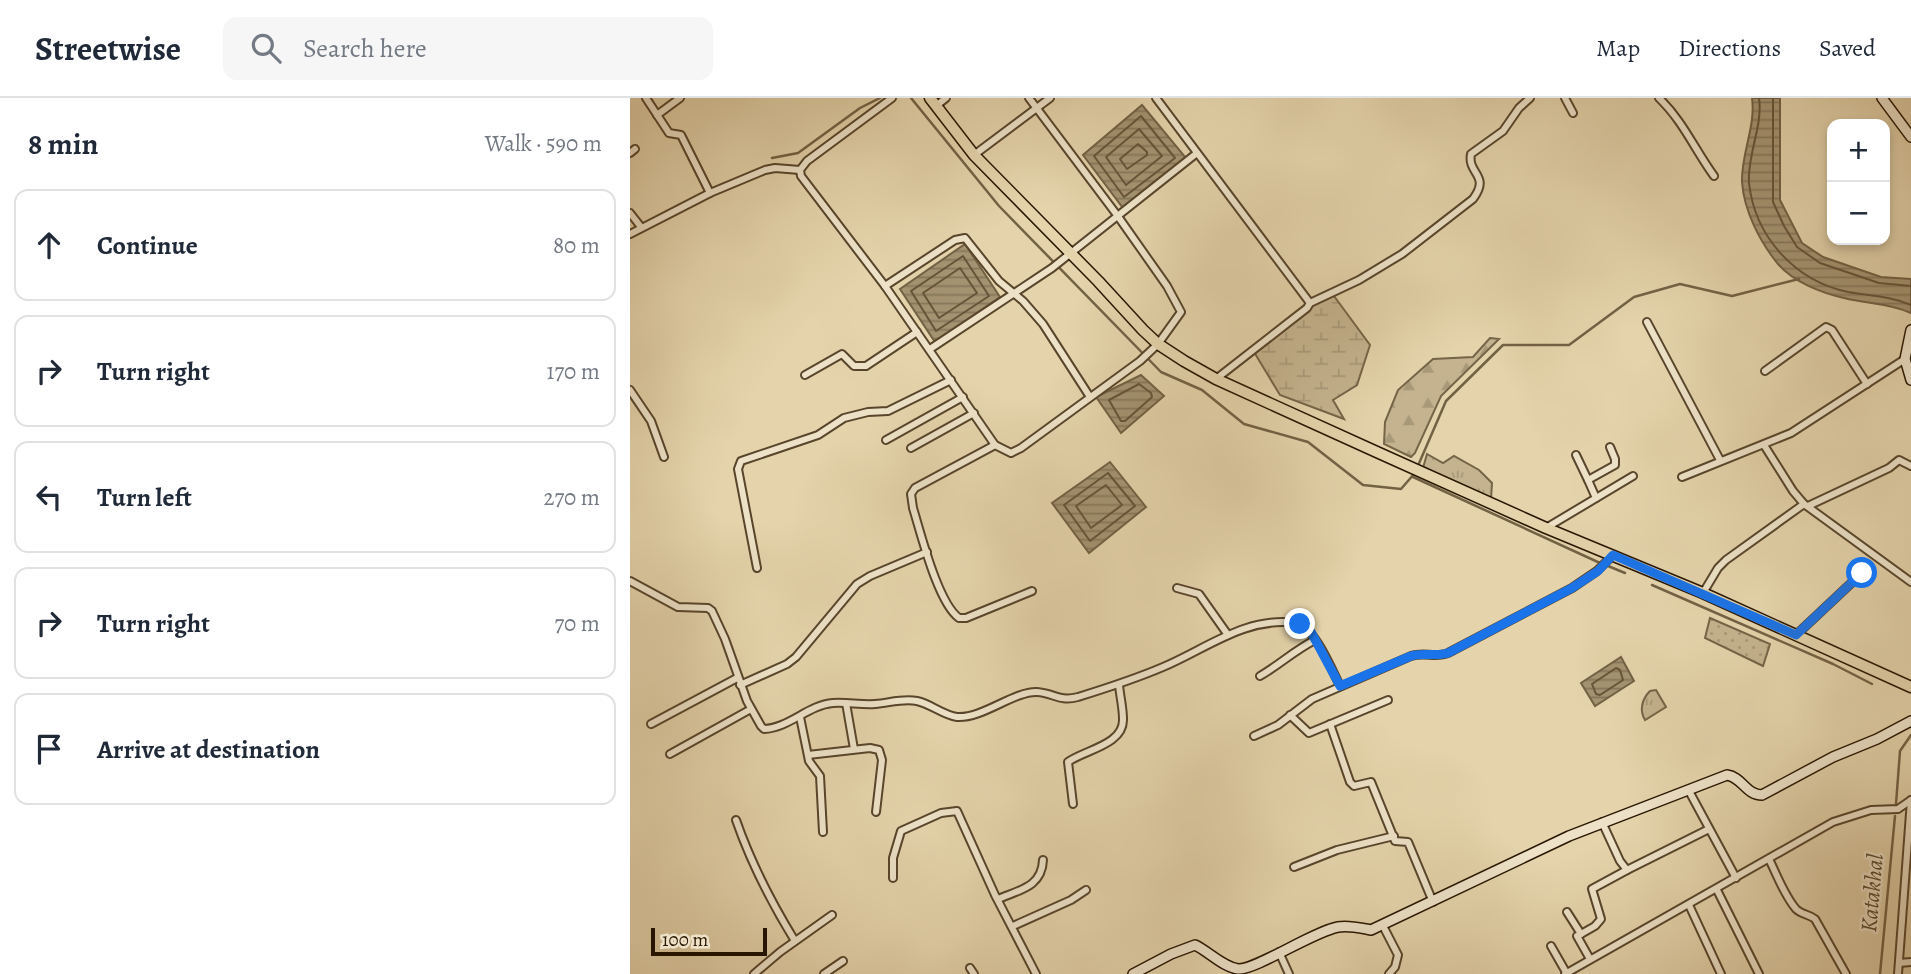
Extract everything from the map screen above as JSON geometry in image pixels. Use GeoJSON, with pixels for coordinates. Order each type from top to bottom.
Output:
{"type":"FeatureCollection","features":[{"type":"Feature","properties":{"kind":"main road"},"geometry":{"type":"LineString","coordinates":[[933,102],[974,155],[1067,256],[1158,344],[1216,379],[1546,528],[1703,593],[1911,687]]}},
{"type":"Feature","properties":{"kind":"street"},"geometry":{"type":"LineString","coordinates":[[646,98],[669,134],[681,135],[710,193]]}},
{"type":"Feature","properties":{"kind":"street"},"geometry":{"type":"LineString","coordinates":[[657,116],[680,98]]}},
{"type":"Feature","properties":{"kind":"street"},"geometry":{"type":"LineString","coordinates":[[800,170],[807,161],[892,98]]}},
{"type":"Feature","properties":{"kind":"street"},"geometry":{"type":"LineString","coordinates":[[933,102],[946,98]]}},
{"type":"Feature","properties":{"kind":"street"},"geometry":{"type":"LineString","coordinates":[[800,170],[806,184],[885,286],[995,444],[1007,452],[1016,452],[1140,361],[1158,344],[1180,316],[1180,307],[1117,215],[1029,98]]}},
{"type":"Feature","properties":{"kind":"street"},"geometry":{"type":"LineString","coordinates":[[974,155],[1050,98]]}},
{"type":"Feature","properties":{"kind":"street"},"geometry":{"type":"LineString","coordinates":[[1156,98],[1310,303]]}},
{"type":"Feature","properties":{"kind":"street"},"geometry":{"type":"LineString","coordinates":[[1216,379],[1310,303],[1359,280],[1402,254],[1473,199],[1481,183],[1470,162],[1471,154],[1503,131],[1519,108],[1530,98]]}},
{"type":"Feature","properties":{"kind":"street"},"geometry":{"type":"LineString","coordinates":[[1565,98],[1573,113]]}},
{"type":"Feature","properties":{"kind":"street"},"geometry":{"type":"LineString","coordinates":[[1659,98],[1681,122],[1699,156],[1714,176]]}},
{"type":"Feature","properties":{"kind":"street"},"geometry":{"type":"LineString","coordinates":[[1882,98],[1911,137]]}},
{"type":"Feature","properties":{"kind":"street"},"geometry":{"type":"LineString","coordinates":[[930,349],[1052,268],[1197,153]]}},
{"type":"Feature","properties":{"kind":"street"},"geometry":{"type":"LineString","coordinates":[[630,234],[710,193],[771,168],[800,170]]}},
{"type":"Feature","properties":{"kind":"street"},"geometry":{"type":"LineString","coordinates":[[630,213],[641,228]]}},
{"type":"Feature","properties":{"kind":"street"},"geometry":{"type":"LineString","coordinates":[[885,286],[955,240],[965,237],[999,281],[1023,301],[1042,324],[1090,397]]}},
{"type":"Feature","properties":{"kind":"street"},"geometry":{"type":"LineString","coordinates":[[1647,322],[1720,460]]}},
{"type":"Feature","properties":{"kind":"street"},"geometry":{"type":"LineString","coordinates":[[1765,371],[1826,327],[1832,330],[1867,384]]}},
{"type":"Feature","properties":{"kind":"street"},"geometry":{"type":"LineString","coordinates":[[1911,331],[1905,359],[1911,380]]}},
{"type":"Feature","properties":{"kind":"street"},"geometry":{"type":"LineString","coordinates":[[805,375],[842,354],[854,366],[866,366],[918,332]]}},
{"type":"Feature","properties":{"kind":"street"},"geometry":{"type":"LineString","coordinates":[[1682,477],[1791,433],[1905,359]]}},
{"type":"Feature","properties":{"kind":"street"},"geometry":{"type":"LineString","coordinates":[[757,568],[738,470],[741,461],[811,437],[854,414],[896,408],[951,380]]}},
{"type":"Feature","properties":{"kind":"street"},"geometry":{"type":"LineString","coordinates":[[630,390],[651,421],[664,457]]}},
{"type":"Feature","properties":{"kind":"street"},"geometry":{"type":"LineString","coordinates":[[886,440],[963,397]]}},
{"type":"Feature","properties":{"kind":"street"},"geometry":{"type":"LineString","coordinates":[[912,448],[974,413]]}},
{"type":"Feature","properties":{"kind":"street"},"geometry":{"type":"LineString","coordinates":[[995,444],[912,491],[913,508],[942,594],[959,618],[966,618],[1032,591]]}},
{"type":"Feature","properties":{"kind":"street"},"geometry":{"type":"LineString","coordinates":[[1764,445],[1793,491],[1806,505],[1911,582]]}},
{"type":"Feature","properties":{"kind":"street"},"geometry":{"type":"LineString","coordinates":[[1588,480],[1615,465],[1609,447]]}},
{"type":"Feature","properties":{"kind":"street"},"geometry":{"type":"LineString","coordinates":[[1576,454],[1597,498]]}},
{"type":"Feature","properties":{"kind":"street"},"geometry":{"type":"LineString","coordinates":[[1703,593],[1726,560],[1806,505],[1889,468],[1899,460],[1911,466]]}},
{"type":"Feature","properties":{"kind":"street"},"geometry":{"type":"LineString","coordinates":[[1546,528],[1633,476]]}},
{"type":"Feature","properties":{"kind":"street"},"geometry":{"type":"LineString","coordinates":[[740,685],[796,657],[857,584],[927,552]]}},
{"type":"Feature","properties":{"kind":"street"},"geometry":{"type":"LineString","coordinates":[[1254,736],[1278,725],[1302,705],[1340,686],[1411,656],[1442,656],[1448,653],[1572,588],[1598,571],[1613,555]]}},
{"type":"Feature","properties":{"kind":"street"},"geometry":{"type":"LineString","coordinates":[[1796,635],[1862,573]]}},
{"type":"Feature","properties":{"kind":"street"},"geometry":{"type":"LineString","coordinates":[[630,581],[678,607],[708,608],[712,611],[725,639],[740,685],[764,729],[800,717],[824,704],[920,701],[957,717],[992,708],[1028,693],[1038,692],[1063,699],[1119,685],[1165,667],[1241,628],[1262,623],[1300,624],[1311,632],[1340,686]]}},
{"type":"Feature","properties":{"kind":"street"},"geometry":{"type":"LineString","coordinates":[[1177,588],[1199,594],[1228,635]]}},
{"type":"Feature","properties":{"kind":"street"},"geometry":{"type":"LineString","coordinates":[[1260,676],[1315,640]]}},
{"type":"Feature","properties":{"kind":"street"},"geometry":{"type":"LineString","coordinates":[[651,724],[737,678]]}},
{"type":"Feature","properties":{"kind":"street"},"geometry":{"type":"LineString","coordinates":[[1073,804],[1068,762],[1102,745],[1121,730],[1124,722],[1119,685]]}},
{"type":"Feature","properties":{"kind":"street"},"geometry":{"type":"LineString","coordinates":[[1290,715],[1308,733],[1388,700]]}},
{"type":"Feature","properties":{"kind":"street"},"geometry":{"type":"LineString","coordinates":[[846,703],[853,749]]}},
{"type":"Feature","properties":{"kind":"street"},"geometry":{"type":"LineString","coordinates":[[670,754],[751,709]]}},
{"type":"Feature","properties":{"kind":"street"},"geometry":{"type":"LineString","coordinates":[[800,717],[808,755],[820,776],[823,832]]}},
{"type":"Feature","properties":{"kind":"street"},"geometry":{"type":"LineString","coordinates":[[1133,974],[1195,945],[1237,969],[1246,968],[1337,927],[1371,930],[1602,822],[1731,775],[1752,793],[1762,794],[1911,721]]}},
{"type":"Feature","properties":{"kind":"street"},"geometry":{"type":"LineString","coordinates":[[1330,724],[1350,782],[1354,786],[1371,782],[1397,843],[1409,843],[1433,902]]}},
{"type":"Feature","properties":{"kind":"street"},"geometry":{"type":"LineString","coordinates":[[808,755],[876,748],[881,754],[876,812]]}},
{"type":"Feature","properties":{"kind":"street"},"geometry":{"type":"LineString","coordinates":[[1689,791],[1735,878]]}},
{"type":"Feature","properties":{"kind":"street"},"geometry":{"type":"LineString","coordinates":[[1551,946],[1566,974],[1833,822],[1871,810],[1898,809],[1911,799]]}},
{"type":"Feature","properties":{"kind":"street"},"geometry":{"type":"LineString","coordinates":[[1898,974],[1911,799]]}},
{"type":"Feature","properties":{"kind":"street"},"geometry":{"type":"LineString","coordinates":[[893,878],[893,858],[901,831],[954,810],[961,815],[977,858],[1036,974]]}},
{"type":"Feature","properties":{"kind":"street"},"geometry":{"type":"LineString","coordinates":[[736,820],[771,901],[795,941]]}},
{"type":"Feature","properties":{"kind":"street"},"geometry":{"type":"LineString","coordinates":[[1602,822],[1627,870]]}},
{"type":"Feature","properties":{"kind":"street"},"geometry":{"type":"LineString","coordinates":[[1590,959],[1577,936],[1595,926],[1601,919],[1592,889],[1709,829]]}},
{"type":"Feature","properties":{"kind":"street"},"geometry":{"type":"LineString","coordinates":[[1294,867],[1337,850],[1394,836]]}},
{"type":"Feature","properties":{"kind":"street"},"geometry":{"type":"LineString","coordinates":[[1769,859],[1797,911],[1815,919],[1846,974]]}},
{"type":"Feature","properties":{"kind":"street"},"geometry":{"type":"LineString","coordinates":[[998,899],[1039,879],[1044,860]]}},
{"type":"Feature","properties":{"kind":"street"},"geometry":{"type":"LineString","coordinates":[[1013,926],[1071,900],[1086,890]]}},
{"type":"Feature","properties":{"kind":"street"},"geometry":{"type":"LineString","coordinates":[[1717,890],[1759,974]]}},
{"type":"Feature","properties":{"kind":"street"},"geometry":{"type":"LineString","coordinates":[[1689,905],[1721,974]]}},
{"type":"Feature","properties":{"kind":"street"},"geometry":{"type":"LineString","coordinates":[[1902,911],[1911,909]]}},
{"type":"Feature","properties":{"kind":"street"},"geometry":{"type":"LineString","coordinates":[[1567,912],[1581,934]]}},
{"type":"Feature","properties":{"kind":"street"},"geometry":{"type":"LineString","coordinates":[[754,974],[832,915]]}},
{"type":"Feature","properties":{"kind":"street"},"geometry":{"type":"LineString","coordinates":[[1382,924],[1398,955],[1395,967],[1389,974]]}},
{"type":"Feature","properties":{"kind":"street"},"geometry":{"type":"LineString","coordinates":[[1279,952],[1289,974]]}},
{"type":"Feature","properties":{"kind":"street"},"geometry":{"type":"LineString","coordinates":[[824,974],[844,961]]}},
{"type":"Feature","properties":{"kind":"street"},"geometry":{"type":"LineString","coordinates":[[1899,963],[1911,962]]}},
{"type":"Feature","properties":{"kind":"green space"},"geometry":{"type":"Polygon","coordinates":[[[1334,296],[1370,345],[1357,385],[1333,400],[1344,419],[1280,395],[1254,352],[1314,301],[1334,296]]]}},
{"type":"Feature","properties":{"kind":"green space"},"geometry":{"type":"Polygon","coordinates":[[[1490,338],[1499,339],[1441,396],[1411,457],[1384,444],[1385,422],[1398,390],[1433,359],[1473,357],[1490,338]]]}},
{"type":"Feature","properties":{"kind":"green space"},"geometry":{"type":"Polygon","coordinates":[[[1427,454],[1443,463],[1454,456],[1479,470],[1492,483],[1491,499],[1423,468],[1427,454]]]}},
{"type":"Feature","properties":{"kind":"green space"},"geometry":{"type":"Polygon","coordinates":[[[1710,618],[1770,644],[1763,666],[1705,638],[1710,618]]]}},
{"type":"Feature","properties":{"kind":"green space"},"geometry":{"type":"Polygon","coordinates":[[[1656,690],[1666,707],[1645,720],[1642,712],[1643,701],[1650,691],[1656,690]]]}},
{"type":"Feature","properties":{"kind":"water"},"geometry":{"type":"Polygon","coordinates":[[[1752,98],[1780,98],[1780,200],[1802,243],[1823,257],[1881,277],[1911,279],[1911,313],[1817,290],[1784,270],[1771,255],[1759,236],[1743,193],[1742,171],[1752,119],[1752,98]]]}},
{"type":"Feature","properties":{"kind":"water"},"geometry":{"type":"Polygon","coordinates":[[[1142,105],[1186,158],[1123,208],[1083,155],[1142,105]]]}},
{"type":"Feature","properties":{"kind":"water"},"geometry":{"type":"Polygon","coordinates":[[[965,244],[1000,297],[935,342],[900,289],[965,244]]]}},
{"type":"Feature","properties":{"kind":"water"},"geometry":{"type":"Polygon","coordinates":[[[1141,375],[1164,396],[1121,433],[1096,397],[1141,375]]]}},
{"type":"Feature","properties":{"kind":"water"},"geometry":{"type":"Polygon","coordinates":[[[1110,462],[1146,507],[1089,553],[1052,503],[1110,462]]]}},
{"type":"Feature","properties":{"kind":"water"},"geometry":{"type":"Polygon","coordinates":[[[1621,657],[1634,681],[1595,706],[1581,683],[1621,657]]]}},
{"type":"Feature","properties":{"kind":"waterway"},"geometry":{"type":"LineString","coordinates":[[772,158],[798,153],[860,108],[880,98]]}},
{"type":"Feature","properties":{"kind":"waterway"},"geometry":{"type":"LineString","coordinates":[[911,98],[999,206],[1161,372],[1202,390],[1244,424],[1308,442],[1363,485],[1401,489],[1414,474]]}},
{"type":"Feature","properties":{"kind":"waterway"},"geometry":{"type":"LineString","coordinates":[[1417,468],[1446,401],[1503,345],[1569,345],[1634,297],[1680,284],[1732,296],[1799,279]]}},
{"type":"Feature","properties":{"kind":"waterway"},"geometry":{"type":"LineString","coordinates":[[1413,477],[1600,563]]}},
{"type":"Feature","properties":{"kind":"waterway"},"geometry":{"type":"LineString","coordinates":[[1608,566],[1625,573]]}},
{"type":"Feature","properties":{"kind":"waterway"},"geometry":{"type":"LineString","coordinates":[[1652,585],[1833,664],[1872,684]]}},
{"type":"Feature","properties":{"kind":"waterway","name":"Katakhal"},"geometry":{"type":"LineString","coordinates":[[1896,804],[1900,751],[1911,735]]}},
{"type":"Feature","properties":{"kind":"waterway","name":"Katakhal"},"geometry":{"type":"LineString","coordinates":[[1880,974],[1895,816]]}},
{"type":"Feature","properties":{"kind":"route"},"geometry":{"type":"LineString","coordinates":[[1300,624],[1311,632],[1340,686],[1411,656],[1442,656],[1572,588],[1598,571],[1613,555],[1796,635],[1862,573]]}}]}
